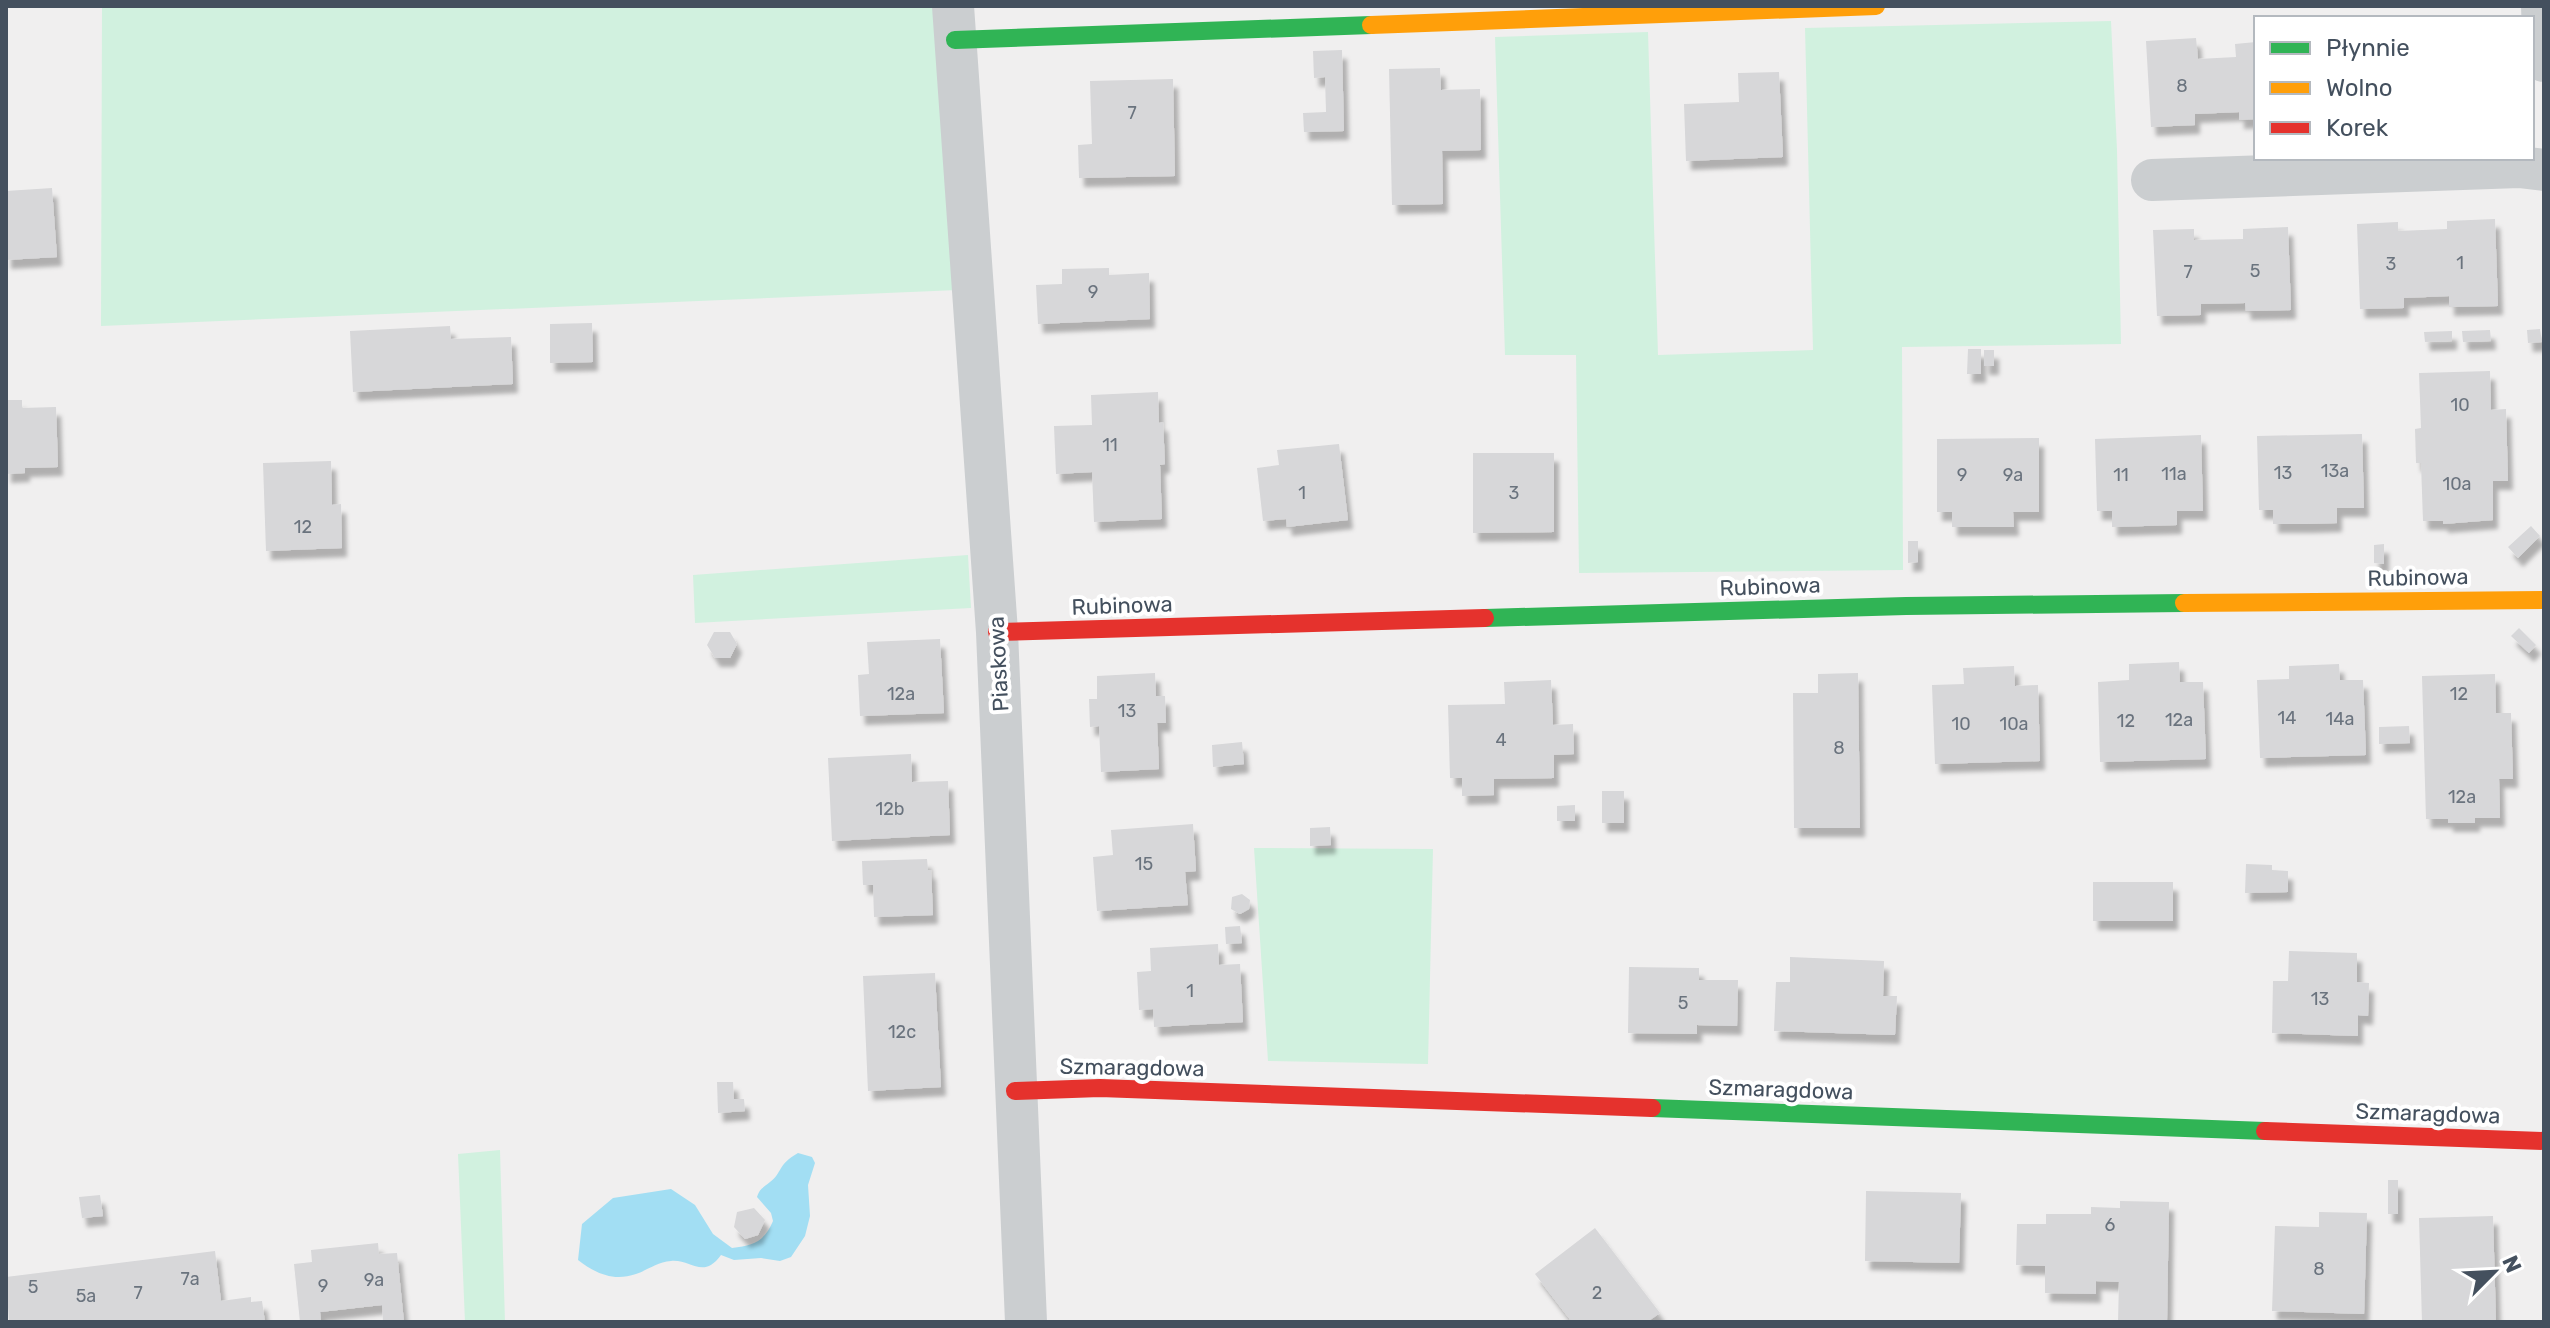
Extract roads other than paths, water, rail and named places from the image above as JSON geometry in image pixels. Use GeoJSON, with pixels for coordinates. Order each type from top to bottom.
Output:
{"type":"FeatureCollection","features":[{"type":"Feature","properties":{"kind":"street"},"geometry":{"type":"LineString","coordinates":[[954,23],[1876,6]]}},
{"type":"Feature","properties":{"kind":"street"},"geometry":{"type":"LineString","coordinates":[[2542,6],[2544,61]]}},
{"type":"Feature","properties":{"kind":"street","name":"Piaskowa"},"geometry":{"type":"LineString","coordinates":[[954,23],[997,632],[1026,1322]]}},
{"type":"Feature","properties":{"kind":"street"},"geometry":{"type":"LineString","coordinates":[[2152,180],[2519,167],[2544,170]]}},
{"type":"Feature","properties":{"kind":"street","name":"Rubinowa"},"geometry":{"type":"LineString","coordinates":[[997,632],[1906,606],[2544,600]]}},
{"type":"Feature","properties":{"kind":"street","name":"Szmaragdowa"},"geometry":{"type":"LineString","coordinates":[[1015,1091],[1100,1088],[2544,1141]]}},
{"type":"Feature","properties":{"kind":"water"},"geometry":{"type":"Polygon","coordinates":[[[798,1153],[812,1157],[815,1163],[808,1185],[810,1216],[805,1236],[791,1257],[780,1261],[761,1258],[734,1260],[721,1255],[708,1266],[697,1267],[671,1261],[620,1277],[598,1272],[578,1260],[582,1224],[613,1198],[671,1189],[695,1205],[713,1234],[732,1248],[757,1241],[766,1234],[773,1221],[758,1194],[798,1153]]]}}]}
